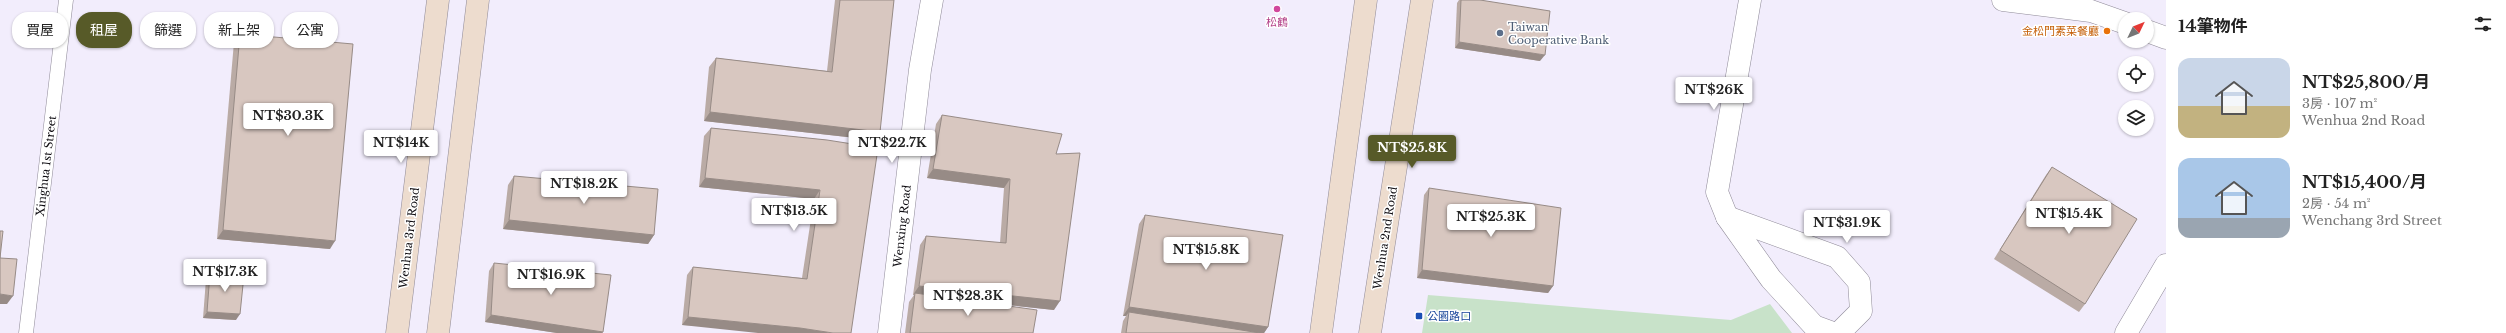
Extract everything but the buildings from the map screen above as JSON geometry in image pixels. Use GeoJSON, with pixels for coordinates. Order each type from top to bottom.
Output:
{"type":"FeatureCollection","features":[{"type":"Feature","properties":{"kind":"street","name":"Wenhua 3rd Road"},"geometry":{"type":"LineString","coordinates":[[397,333],[438,0]]}},
{"type":"Feature","properties":{"kind":"street"},"geometry":{"type":"LineString","coordinates":[[438,333],[478,0]]}},
{"type":"Feature","properties":{"kind":"street","name":"Wenxing Road"},"geometry":{"type":"LineString","coordinates":[[889,333],[920,70],[932,0]]}},
{"type":"Feature","properties":{"kind":"street"},"geometry":{"type":"LineString","coordinates":[[1321,333],[1366,0]]}},
{"type":"Feature","properties":{"kind":"street","name":"Wenhua 2nd Road"},"geometry":{"type":"LineString","coordinates":[[1370,333],[1422,0]]}},
{"type":"Feature","properties":{"kind":"street"},"geometry":{"type":"LineString","coordinates":[[1750,0],[1717,192],[1727,217],[1771,279],[1814,326],[1833,333]]}},
{"type":"Feature","properties":{"kind":"street"},"geometry":{"type":"LineString","coordinates":[[2003,0],[2055,3],[2091,11],[2118,21]]}},
{"type":"Feature","properties":{"kind":"street"},"geometry":{"type":"LineString","coordinates":[[2154,34],[2166,38]]}},
{"type":"Feature","properties":{"kind":"street"},"geometry":{"type":"LineString","coordinates":[[1727,217],[1837,257],[1859,282],[1861,311],[1840,333]]}},
{"type":"Feature","properties":{"kind":"street"},"geometry":{"type":"LineString","coordinates":[[2126,333],[2166,265]]}},
{"type":"Feature","properties":{"kind":"lane","name":"Xinghua 1st Street"},"geometry":{"type":"LineString","coordinates":[[26,333],[66,0]]}},
{"type":"Feature","properties":{"kind":"green space"},"geometry":{"type":"Polygon","coordinates":[[[1428,295],[1731,320],[1770,304],[1792,333],[1422,333],[1428,295]]]}},
{"type":"Feature","properties":{"kind":"place","name":"松鶴"},"geometry":{"type":"Point","coordinates":[1277,9]}},
{"type":"Feature","properties":{"kind":"place","name":"金松門素菜餐廳"},"geometry":{"type":"Point","coordinates":[2107,31]}},
{"type":"Feature","properties":{"kind":"place","name":"Taiwan Cooperative Bank"},"geometry":{"type":"Point","coordinates":[1500,33]}},
{"type":"Feature","properties":{"kind":"place","name":"公園路口"},"geometry":{"type":"Point","coordinates":[1419,316]}}]}
